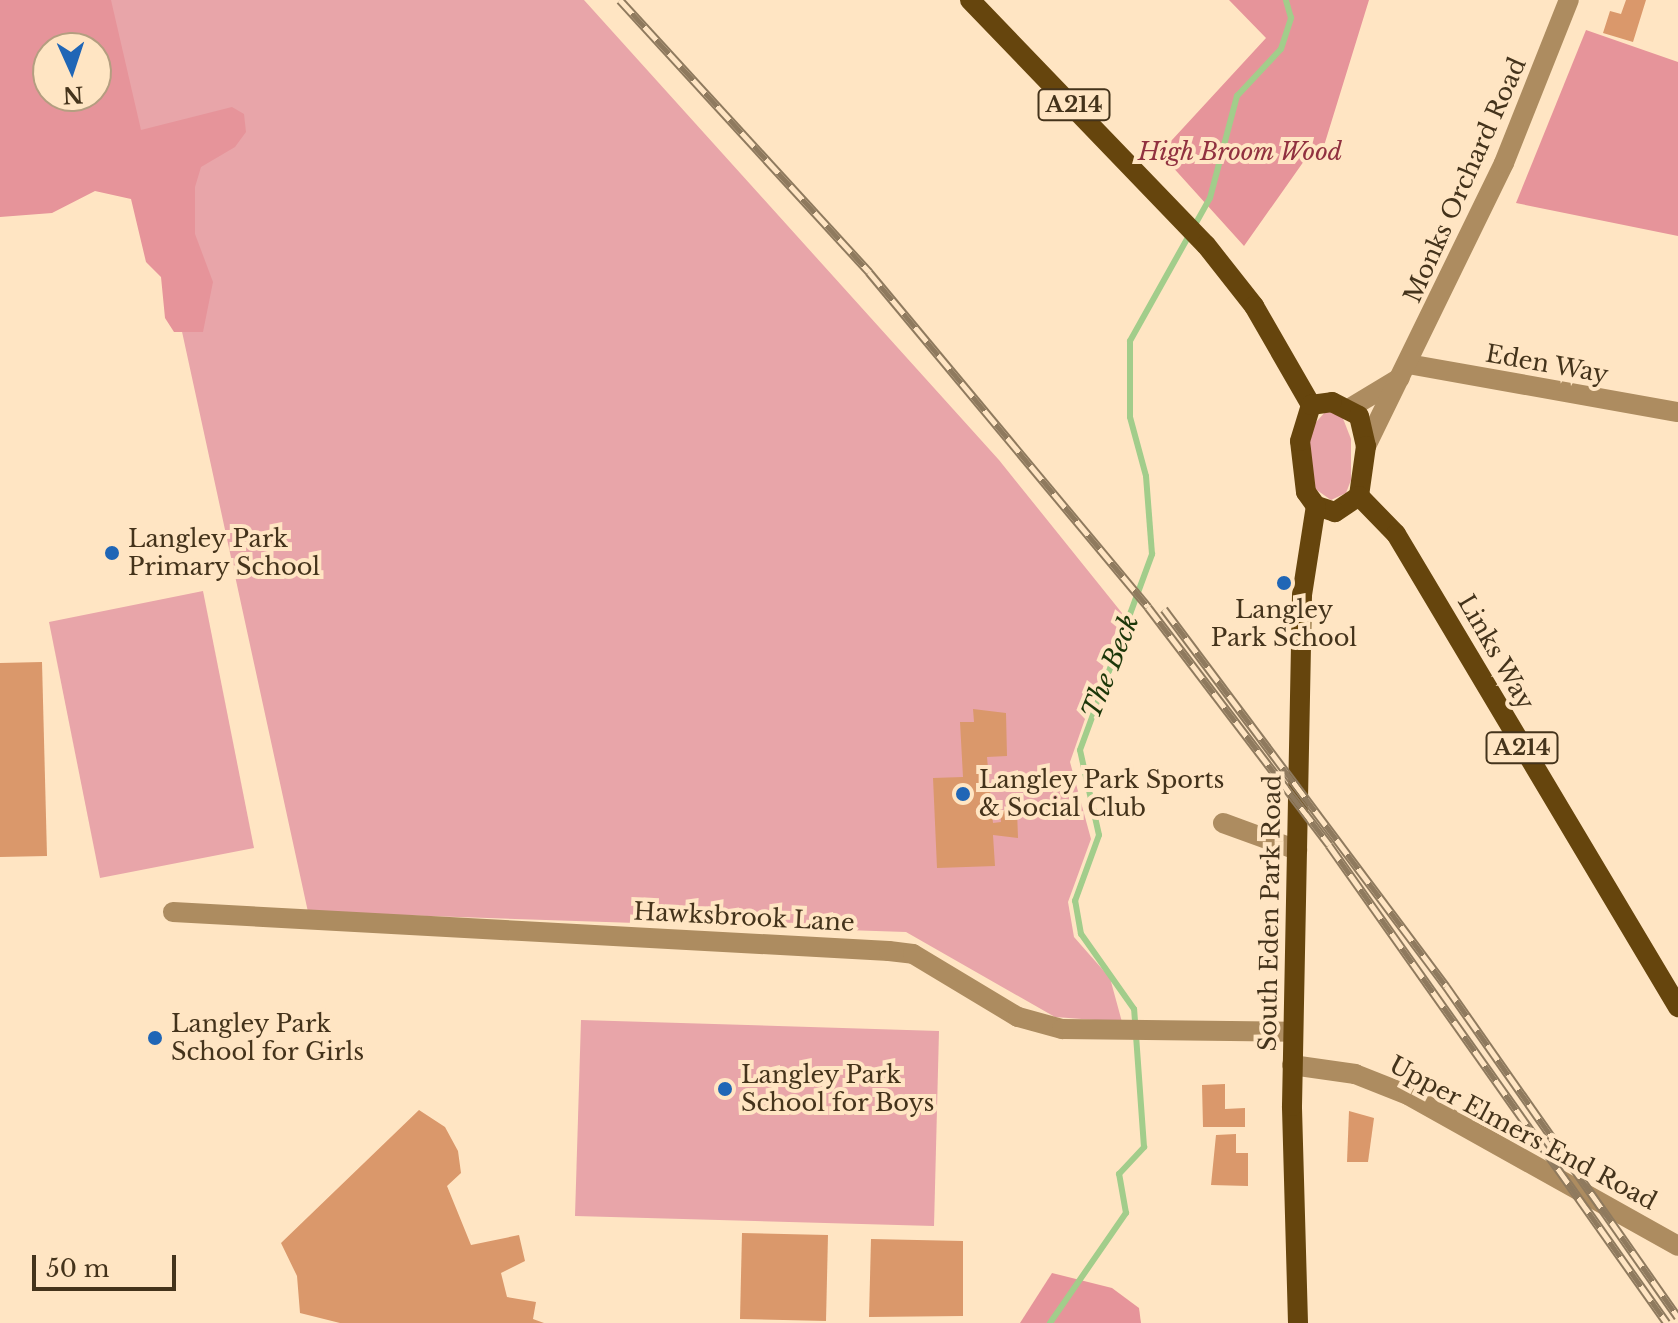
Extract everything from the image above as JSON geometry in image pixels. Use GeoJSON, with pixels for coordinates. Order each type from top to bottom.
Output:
{"type":"FeatureCollection","features":[{"type":"Feature","properties":{"kind":"main road","name":"A214"},"geometry":{"type":"LineString","coordinates":[[970,0],[1177,211],[1206,245],[1260,315],[1311,405]]}},
{"type":"Feature","properties":{"kind":"main road"},"geometry":{"type":"LineString","coordinates":[[1311,405],[1350,408],[1366,446],[1359,496],[1345,510],[1316,506],[1306,492],[1300,441],[1311,405]]}},
{"type":"Feature","properties":{"kind":"main road","name":"Links Way"},"geometry":{"type":"LineString","coordinates":[[1359,496],[1396,534],[1678,1007]]}},
{"type":"Feature","properties":{"kind":"main road","name":"South Eden Park Road"},"geometry":{"type":"LineString","coordinates":[[1298,1323],[1292,1065],[1303,568],[1316,506]]}},
{"type":"Feature","properties":{"kind":"street","name":"Monks Orchard Road"},"geometry":{"type":"LineString","coordinates":[[1366,446],[1504,163],[1569,0]]}},
{"type":"Feature","properties":{"kind":"street"},"geometry":{"type":"LineString","coordinates":[[1350,408],[1404,371]]}},
{"type":"Feature","properties":{"kind":"street","name":"Eden Way"},"geometry":{"type":"LineString","coordinates":[[1404,371],[1678,412]]}},
{"type":"Feature","properties":{"kind":"street"},"geometry":{"type":"LineString","coordinates":[[1223,823],[1297,850]]}},
{"type":"Feature","properties":{"kind":"street","name":"Hawksbrook Lane"},"geometry":{"type":"LineString","coordinates":[[173,912],[889,951],[913,954],[1018,1017],[1113,1031],[1293,1032]]}},
{"type":"Feature","properties":{"kind":"street","name":"Upper Elmers End Road"},"geometry":{"type":"LineString","coordinates":[[1292,1065],[1355,1074],[1408,1095],[1676,1245]]}},
{"type":"Feature","properties":{"kind":"shaded area"},"geometry":{"type":"Polygon","coordinates":[[[110,0],[584,0],[999,460],[1122,613],[1070,762],[1091,839],[1068,902],[1074,937],[1110,978],[1122,1022],[1055,1017],[906,932],[308,912],[110,0]]]}},
{"type":"Feature","properties":{"kind":"shaded area"},"geometry":{"type":"Polygon","coordinates":[[[1326,411],[1342,416],[1351,439],[1351,480],[1346,493],[1331,500],[1311,486],[1309,430],[1326,411]]]}},
{"type":"Feature","properties":{"kind":"shaded area"},"geometry":{"type":"Polygon","coordinates":[[[203,591],[254,848],[100,878],[49,622],[203,591]]]}},
{"type":"Feature","properties":{"kind":"shaded area"},"geometry":{"type":"Polygon","coordinates":[[[581,1020],[939,1031],[934,1226],[575,1216],[581,1020]]]}},
{"type":"Feature","properties":{"kind":"green space"},"geometry":{"type":"Polygon","coordinates":[[[0,0],[111,0],[141,130],[232,107],[244,114],[246,132],[235,147],[201,167],[195,187],[195,234],[213,282],[203,332],[174,332],[165,318],[161,277],[146,262],[131,199],[95,191],[52,213],[0,217],[0,0]]]}},
{"type":"Feature","properties":{"kind":"green space","name":"High Broom Wood"},"geometry":{"type":"Polygon","coordinates":[[[1229,0],[1369,0],[1323,149],[1304,161],[1244,246],[1160,153],[1266,38],[1229,0]]]}},
{"type":"Feature","properties":{"kind":"green space"},"geometry":{"type":"Polygon","coordinates":[[[1586,30],[1678,62],[1678,236],[1516,203],[1586,30]]]}},
{"type":"Feature","properties":{"kind":"green space"},"geometry":{"type":"Polygon","coordinates":[[[1052,1273],[1112,1288],[1139,1308],[1141,1323],[1020,1323],[1052,1273]]]}},
{"type":"Feature","properties":{"kind":"building"},"geometry":{"type":"Polygon","coordinates":[[[1626,0],[1646,0],[1633,42],[1603,33],[1610,11],[1621,14],[1626,0]]]}},
{"type":"Feature","properties":{"kind":"building"},"geometry":{"type":"Polygon","coordinates":[[[42,662],[47,856],[0,857],[0,663],[42,662]]]}},
{"type":"Feature","properties":{"kind":"building","name":"Langley Park Sports & Social Club"},"geometry":{"type":"Polygon","coordinates":[[[973,709],[1006,713],[1007,756],[987,757],[993,823],[1001,822],[1000,811],[1017,810],[1018,838],[993,835],[995,866],[937,868],[933,778],[963,777],[960,722],[974,722],[973,709]]]}},
{"type":"Feature","properties":{"kind":"building"},"geometry":{"type":"Polygon","coordinates":[[[1225,1084],[1225,1109],[1245,1108],[1245,1127],[1203,1127],[1202,1085],[1225,1084]]]}},
{"type":"Feature","properties":{"kind":"building"},"geometry":{"type":"Polygon","coordinates":[[[419,1110],[445,1127],[458,1151],[461,1173],[447,1186],[471,1245],[519,1235],[525,1261],[501,1273],[507,1297],[536,1302],[533,1319],[544,1323],[340,1323],[300,1313],[297,1276],[281,1243],[419,1110]]]}},
{"type":"Feature","properties":{"kind":"building"},"geometry":{"type":"Polygon","coordinates":[[[1349,1111],[1374,1118],[1368,1162],[1347,1162],[1349,1111]]]}},
{"type":"Feature","properties":{"kind":"building"},"geometry":{"type":"Polygon","coordinates":[[[1236,1134],[1236,1153],[1248,1153],[1248,1186],[1211,1185],[1216,1135],[1236,1134]]]}},
{"type":"Feature","properties":{"kind":"building"},"geometry":{"type":"Polygon","coordinates":[[[742,1233],[828,1235],[826,1321],[740,1319],[742,1233]]]}},
{"type":"Feature","properties":{"kind":"building"},"geometry":{"type":"Polygon","coordinates":[[[871,1239],[963,1241],[963,1316],[869,1317],[871,1239]]]}},
{"type":"Feature","properties":{"kind":"waterway","name":"The Beck"},"geometry":{"type":"LineString","coordinates":[[1050,1323],[1126,1213],[1119,1174],[1144,1147],[1134,1009],[1081,934],[1075,901],[1099,835],[1080,750],[1152,554],[1146,476],[1130,417],[1130,341],[1210,198],[1237,96],[1281,49],[1291,18],[1286,0]]}},
{"type":"Feature","properties":{"kind":"railway"},"geometry":{"type":"LineString","coordinates":[[620,0],[869,272],[1148,607],[1329,845],[1667,1323]]}},
{"type":"Feature","properties":{"kind":"railway"},"geometry":{"type":"LineString","coordinates":[[1164,609],[1446,986],[1678,1317]]}},
{"type":"Feature","properties":{"kind":"place","name":"Langley Park Primary School"},"geometry":{"type":"Point","coordinates":[112,553]}},
{"type":"Feature","properties":{"kind":"place","name":"Langley Park School"},"geometry":{"type":"Point","coordinates":[1284,583]}},
{"type":"Feature","properties":{"kind":"place","name":"Langley Park Sports & Social Club"},"geometry":{"type":"Point","coordinates":[963,794]}},
{"type":"Feature","properties":{"kind":"place","name":"Langley Park School for Girls"},"geometry":{"type":"Point","coordinates":[155,1038]}},
{"type":"Feature","properties":{"kind":"place","name":"Langley Park School for Boys"},"geometry":{"type":"Point","coordinates":[725,1089]}}]}
